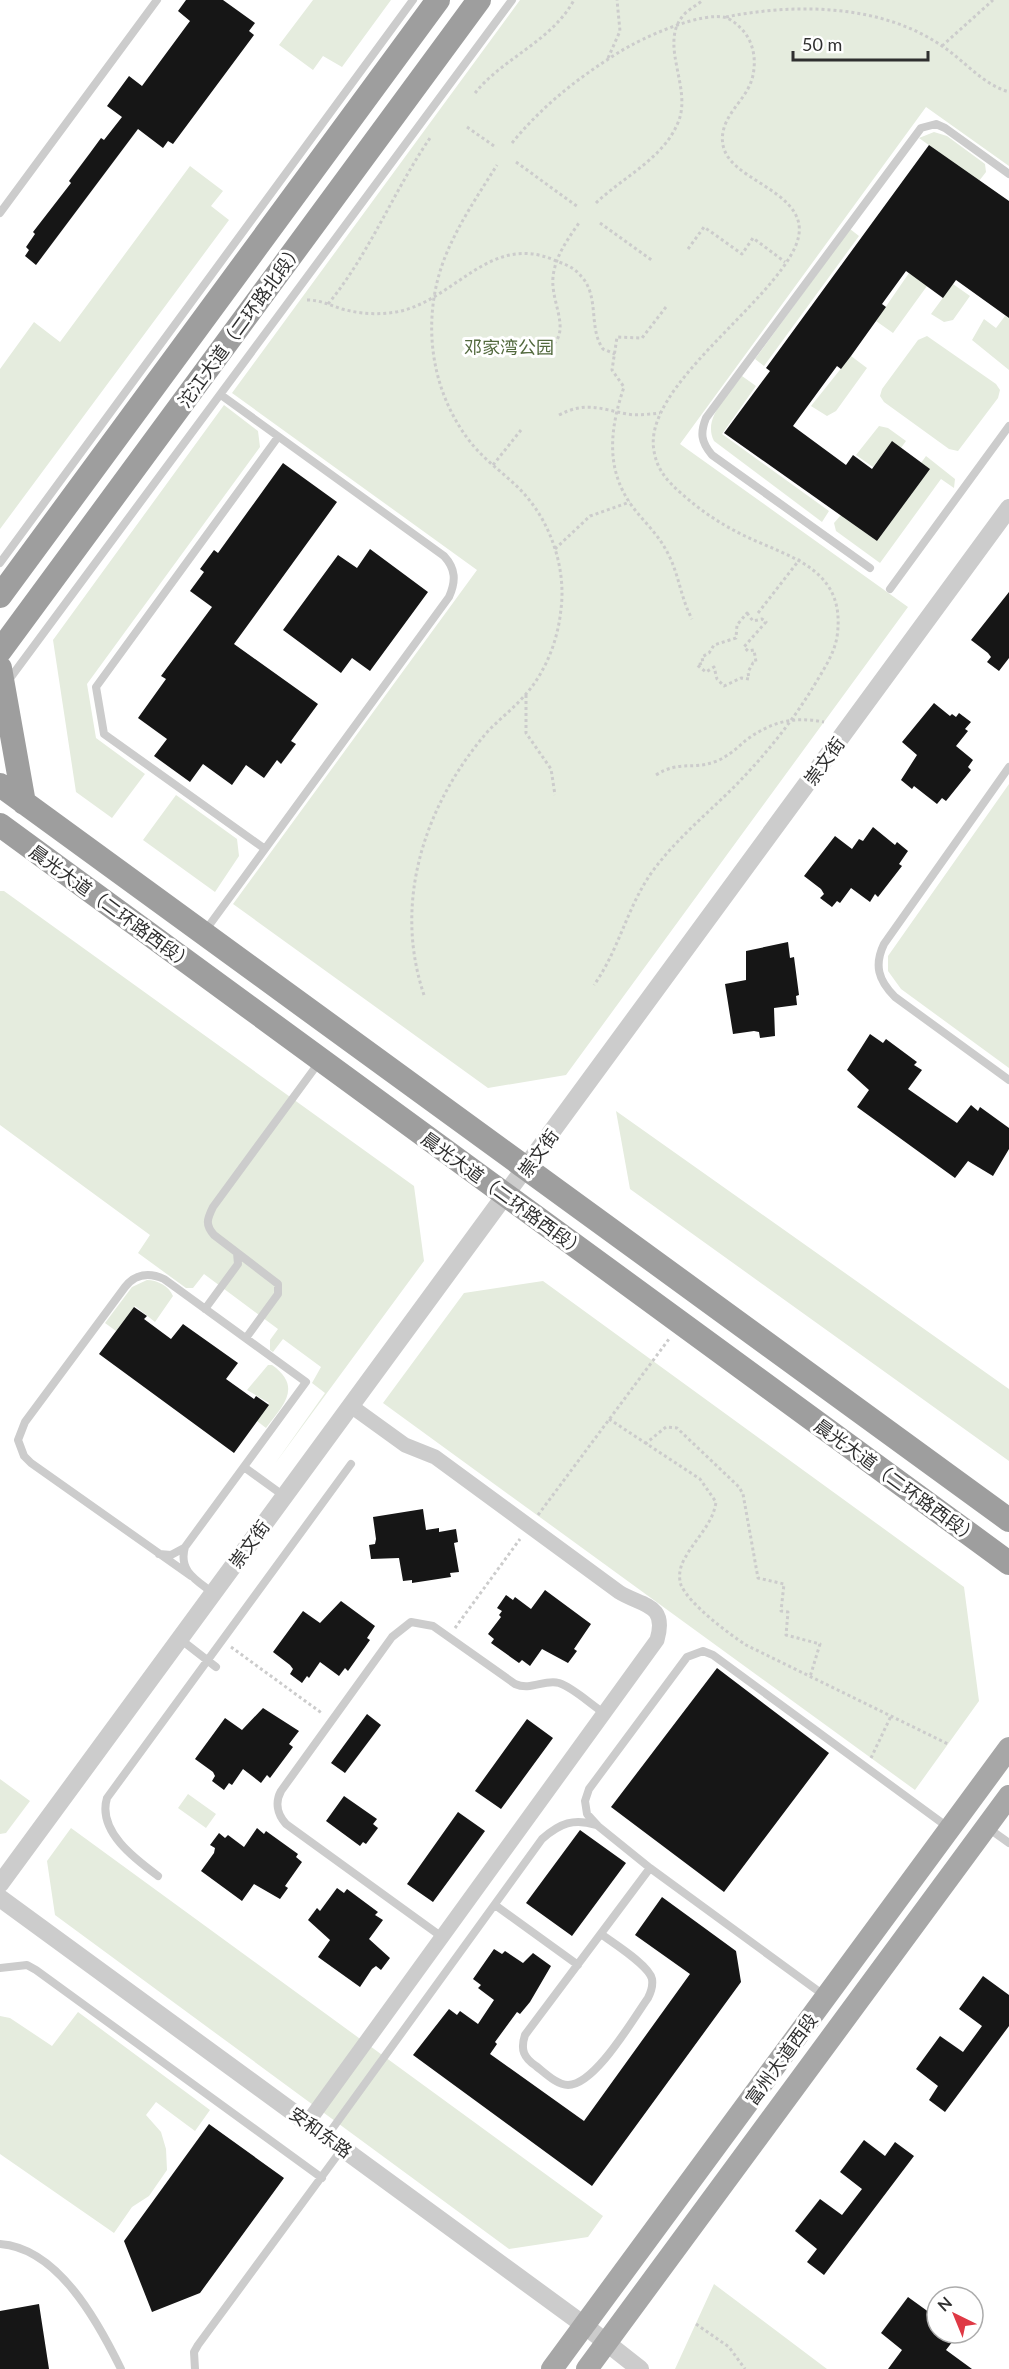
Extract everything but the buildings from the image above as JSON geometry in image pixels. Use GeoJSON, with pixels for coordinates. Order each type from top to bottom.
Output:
{"type":"FeatureCollection","features":[{"type":"Feature","properties":{"kind":"highway","name":"沱江大道（二环路北段）"},"geometry":{"type":"LineString","coordinates":[[0,596],[438,0]]}},
{"type":"Feature","properties":{"kind":"highway","name":"沱江大道（二环路北段）"},"geometry":{"type":"LineString","coordinates":[[0,651],[479,0]]}},
{"type":"Feature","properties":{"kind":"highway"},"geometry":{"type":"LineString","coordinates":[[2,677],[24,803]]}},
{"type":"Feature","properties":{"kind":"highway","name":"晨光大道（二环路西段）"},"geometry":{"type":"LineString","coordinates":[[0,785],[1009,1520]]}},
{"type":"Feature","properties":{"kind":"highway","name":"晨光大道（二环路西段）"},"geometry":{"type":"LineString","coordinates":[[2,828],[1009,1563]]}},
{"type":"Feature","properties":{"kind":"main road","name":"富州大道西段"},"geometry":{"type":"LineString","coordinates":[[552,2369],[1009,1748]]}},
{"type":"Feature","properties":{"kind":"main road","name":"富州大道西段"},"geometry":{"type":"LineString","coordinates":[[587,2369],[1009,1796]]}},
{"type":"Feature","properties":{"kind":"street","name":"崇文街"},"geometry":{"type":"LineString","coordinates":[[0,1884],[507,1196],[1009,508]]}},
{"type":"Feature","properties":{"kind":"street"},"geometry":{"type":"LineString","coordinates":[[308,2122],[657,1640],[660,1629],[658,1616],[647,1604],[619,1592],[435,1457],[405,1445],[351,1406]]}},
{"type":"Feature","properties":{"kind":"street","name":"安和东路"},"geometry":{"type":"LineString","coordinates":[[0,1898],[584,2325],[640,2369]]}},
{"type":"Feature","properties":{"kind":"lane"},"geometry":{"type":"LineString","coordinates":[[0,213],[156,0]]}},
{"type":"Feature","properties":{"kind":"lane"},"geometry":{"type":"LineString","coordinates":[[0,563],[413,0]]}},
{"type":"Feature","properties":{"kind":"lane"},"geometry":{"type":"LineString","coordinates":[[2,677],[221,396],[512,0]]}},
{"type":"Feature","properties":{"kind":"lane"},"geometry":{"type":"LineString","coordinates":[[870,568],[712,455],[705,447],[702,428],[720,399],[921,128],[936,124],[945,128],[1009,174]]}},
{"type":"Feature","properties":{"kind":"lane"},"geometry":{"type":"LineString","coordinates":[[203,933],[449,597],[455,577],[454,570],[444,556],[221,396]]}},
{"type":"Feature","properties":{"kind":"lane"},"geometry":{"type":"LineString","coordinates":[[890,589],[1009,426]]}},
{"type":"Feature","properties":{"kind":"lane"},"geometry":{"type":"LineString","coordinates":[[265,849],[104,734],[96,687],[278,437]]}},
{"type":"Feature","properties":{"kind":"lane"},"geometry":{"type":"LineString","coordinates":[[1009,767],[884,944],[877,959],[879,974],[885,987],[895,997],[1009,1080]]}},
{"type":"Feature","properties":{"kind":"lane"},"geometry":{"type":"LineString","coordinates":[[246,1338],[279,1288],[274,1278],[208,1228],[209,1215],[321,1060]]}},
{"type":"Feature","properties":{"kind":"lane"},"geometry":{"type":"LineString","coordinates":[[206,1309],[238,1264],[239,1257],[236,1251]]}},
{"type":"Feature","properties":{"kind":"lane"},"geometry":{"type":"LineString","coordinates":[[154,1553],[171,1555],[185,1547],[306,1382],[158,1276],[147,1274],[132,1280],[20,1432],[20,1449],[31,1463],[154,1553],[213,1593]]}},
{"type":"Feature","properties":{"kind":"lane"},"geometry":{"type":"LineString","coordinates":[[158,1876],[129,1855],[107,1822],[105,1806],[107,1798],[351,1464]]}},
{"type":"Feature","properties":{"kind":"lane"},"geometry":{"type":"LineString","coordinates":[[244,1467],[284,1496]]}},
{"type":"Feature","properties":{"kind":"lane"},"geometry":{"type":"LineString","coordinates":[[185,1547],[184,1564],[191,1576]]}},
{"type":"Feature","properties":{"kind":"lane"},"geometry":{"type":"LineString","coordinates":[[442,1937],[281,1818],[277,1806],[280,1791],[392,1637],[405,1625],[418,1621],[426,1623],[449,1637],[515,1684],[530,1687],[550,1682],[559,1683],[604,1713]]}},
{"type":"Feature","properties":{"kind":"lane"},"geometry":{"type":"LineString","coordinates":[[180,1639],[216,1666]]}},
{"type":"Feature","properties":{"kind":"lane"},"geometry":{"type":"LineString","coordinates":[[826,1996],[650,1868],[598,1826],[587,1814],[585,1801],[590,1790],[687,1658],[696,1652],[703,1651],[713,1655],[950,1829]]}},
{"type":"Feature","properties":{"kind":"lane"},"geometry":{"type":"LineString","coordinates":[[327,2136],[542,1839],[557,1826],[581,1820],[598,1826]]}},
{"type":"Feature","properties":{"kind":"lane"},"geometry":{"type":"LineString","coordinates":[[986,1827],[1009,1843]]}},
{"type":"Feature","properties":{"kind":"lane"},"geometry":{"type":"LineString","coordinates":[[601,1934],[644,1966],[652,1978],[652,1989],[648,1998],[594,2072],[586,2079],[568,2085],[560,2084],[529,2061],[522,2050],[525,2035],[650,1868]]}},
{"type":"Feature","properties":{"kind":"lane"},"geometry":{"type":"LineString","coordinates":[[495,1905],[578,1965]]}},
{"type":"Feature","properties":{"kind":"lane"},"geometry":{"type":"LineString","coordinates":[[0,1968],[27,1965],[36,1970],[322,2178]]}},
{"type":"Feature","properties":{"kind":"lane"},"geometry":{"type":"LineString","coordinates":[[195,2369],[194,2352],[198,2345],[343,2148]]}},
{"type":"Feature","properties":{"kind":"lane"},"geometry":{"type":"LineString","coordinates":[[0,2244],[17,2245],[41,2257],[64,2278],[108,2342],[121,2369]]}},
{"type":"Feature","properties":{"kind":"path"},"geometry":{"type":"LineString","coordinates":[[475,93],[503,66],[547,34],[574,0]]}},
{"type":"Feature","properties":{"kind":"path"},"geometry":{"type":"LineString","coordinates":[[607,59],[620,32],[616,0]]}},
{"type":"Feature","properties":{"kind":"path"},"geometry":{"type":"LineString","coordinates":[[596,203],[618,182],[661,151],[675,130],[683,107],[683,93],[675,54],[677,26],[681,18],[703,0]]}},
{"type":"Feature","properties":{"kind":"path"},"geometry":{"type":"LineString","coordinates":[[942,46],[993,0]]}},
{"type":"Feature","properties":{"kind":"path"},"geometry":{"type":"LineString","coordinates":[[724,17],[783,8],[846,12],[903,26],[942,46],[988,84],[1009,92]]}},
{"type":"Feature","properties":{"kind":"path"},"geometry":{"type":"LineString","coordinates":[[467,127],[494,146]]}},
{"type":"Feature","properties":{"kind":"path"},"geometry":{"type":"LineString","coordinates":[[328,304],[372,242],[412,165],[430,138]]}},
{"type":"Feature","properties":{"kind":"path"},"geometry":{"type":"LineString","coordinates":[[516,162],[578,207]]}},
{"type":"Feature","properties":{"kind":"path"},"geometry":{"type":"LineString","coordinates":[[424,994],[413,938],[413,911],[415,881],[430,823],[454,775],[491,728],[526,694],[547,663],[556,636],[562,586],[555,549],[540,515],[526,496],[472,444],[459,426],[440,383],[431,338],[434,298],[448,249],[497,165]]}},
{"type":"Feature","properties":{"kind":"path"},"geometry":{"type":"LineString","coordinates":[[533,355],[550,347],[561,326],[553,290],[557,261],[579,223]]}},
{"type":"Feature","properties":{"kind":"path"},"geometry":{"type":"LineString","coordinates":[[600,223],[653,261]]}},
{"type":"Feature","properties":{"kind":"path"},"geometry":{"type":"LineString","coordinates":[[688,249],[704,227],[742,254],[753,238],[785,262]]}},
{"type":"Feature","properties":{"kind":"path"},"geometry":{"type":"LineString","coordinates":[[300,301],[318,300],[368,314],[411,308],[434,298],[471,270],[495,259],[525,254],[557,261],[573,268],[588,284],[598,341],[603,349],[615,354]]}},
{"type":"Feature","properties":{"kind":"path"},"geometry":{"type":"LineString","coordinates":[[666,307],[642,338],[617,337],[612,370],[624,387],[612,429],[613,458],[617,476],[630,502],[666,548],[692,619]]}},
{"type":"Feature","properties":{"kind":"path"},"geometry":{"type":"LineString","coordinates":[[559,415],[569,410],[594,407],[636,415],[660,413]]}},
{"type":"Feature","properties":{"kind":"path"},"geometry":{"type":"LineString","coordinates":[[494,465],[521,430]]}},
{"type":"Feature","properties":{"kind":"path"},"geometry":{"type":"LineString","coordinates":[[555,549],[590,516],[630,502]]}},
{"type":"Feature","properties":{"kind":"path"},"geometry":{"type":"LineString","coordinates":[[758,613],[800,559]]}},
{"type":"Feature","properties":{"kind":"path"},"geometry":{"type":"LineString","coordinates":[[745,614],[749,614],[755,622],[762,619],[766,622],[744,647],[748,651],[754,650],[752,652],[757,655],[756,662],[748,672],[750,677],[724,686],[717,679],[714,667],[706,672],[697,665],[703,663],[702,657],[709,653],[714,645],[730,640],[738,636],[737,625],[745,614]]}},
{"type":"Feature","properties":{"kind":"path"},"geometry":{"type":"LineString","coordinates":[[526,694],[526,733],[551,769],[555,795]]}},
{"type":"Feature","properties":{"kind":"path"},"geometry":{"type":"LineString","coordinates":[[656,776],[680,764],[696,765],[714,762],[732,753],[760,730],[777,722],[798,719],[824,722]]}},
{"type":"Feature","properties":{"kind":"path"},"geometry":{"type":"LineString","coordinates":[[449,1637],[681,1323]]}},
{"type":"Feature","properties":{"kind":"path"},"geometry":{"type":"LineString","coordinates":[[609,1419],[700,1479],[716,1502],[714,1515],[683,1560],[679,1575],[682,1586],[732,1636],[948,1744]]}},
{"type":"Feature","properties":{"kind":"path"},"geometry":{"type":"LineString","coordinates":[[645,1444],[666,1427],[677,1428],[739,1487],[743,1494],[758,1578],[784,1584],[781,1611],[788,1612],[786,1635],[820,1644],[810,1677]]}},
{"type":"Feature","properties":{"kind":"path"},"geometry":{"type":"LineString","coordinates":[[222,1640],[332,1720]]}},
{"type":"Feature","properties":{"kind":"path"},"geometry":{"type":"LineString","coordinates":[[866,1767],[891,1716]]}},
{"type":"Feature","properties":{"kind":"path"},"geometry":{"type":"LineString","coordinates":[[696,2324],[729,2347],[745,2369]]}},
{"type":"Feature","properties":{"kind":"green space"},"geometry":{"type":"Polygon","coordinates":[[[313,0],[391,0],[342,67],[323,56],[313,70],[279,45],[313,0]]]}},
{"type":"Feature","properties":{"kind":"green space","name":"邓家湾公园"},"geometry":{"type":"Polygon","coordinates":[[[520,0],[1009,0],[1009,166],[926,107],[680,444],[908,607],[566,1075],[488,1088],[233,904],[477,570],[232,393],[520,0]]]}},
{"type":"Feature","properties":{"kind":"green space"},"geometry":{"type":"Polygon","coordinates":[[[934,132],[947,136],[985,164],[986,172],[979,181],[919,138],[934,132]]]}},
{"type":"Feature","properties":{"kind":"green space"},"geometry":{"type":"Polygon","coordinates":[[[190,166],[223,191],[211,206],[229,220],[0,529],[0,369],[34,322],[60,342],[190,166]]]}},
{"type":"Feature","properties":{"kind":"green space"},"geometry":{"type":"Polygon","coordinates":[[[850,229],[859,236],[764,366],[755,359],[850,229]]]}},
{"type":"Feature","properties":{"kind":"green space"},"geometry":{"type":"Polygon","coordinates":[[[909,273],[927,286],[893,333],[876,321],[909,273]]]}},
{"type":"Feature","properties":{"kind":"green space"},"geometry":{"type":"Polygon","coordinates":[[[953,284],[970,296],[953,320],[944,322],[931,314],[953,284]]]}},
{"type":"Feature","properties":{"kind":"green space"},"geometry":{"type":"Polygon","coordinates":[[[1005,316],[1009,318],[1009,370],[972,340],[984,319],[996,328],[1005,316]]]}},
{"type":"Feature","properties":{"kind":"green space"},"geometry":{"type":"Polygon","coordinates":[[[927,336],[996,384],[1000,390],[998,398],[958,451],[949,449],[884,402],[880,396],[882,389],[918,340],[927,336]]]}},
{"type":"Feature","properties":{"kind":"green space"},"geometry":{"type":"Polygon","coordinates":[[[851,356],[867,368],[836,411],[827,416],[811,406],[851,356]]]}},
{"type":"Feature","properties":{"kind":"green space"},"geometry":{"type":"Polygon","coordinates":[[[742,376],[756,386],[722,434],[829,511],[822,522],[714,441],[711,424],[714,415],[742,376]]]}},
{"type":"Feature","properties":{"kind":"green space"},"geometry":{"type":"Polygon","coordinates":[[[224,405],[258,431],[260,447],[87,684],[96,738],[145,774],[112,818],[76,792],[53,640],[224,405]]]}},
{"type":"Feature","properties":{"kind":"green space"},"geometry":{"type":"Polygon","coordinates":[[[879,426],[888,428],[906,441],[901,448],[892,442],[873,467],[856,455],[879,426]]]}},
{"type":"Feature","properties":{"kind":"green space"},"geometry":{"type":"Polygon","coordinates":[[[926,456],[955,479],[954,488],[941,479],[880,563],[836,531],[834,523],[841,515],[877,541],[929,469],[921,463],[926,456]]]}},
{"type":"Feature","properties":{"kind":"green space"},"geometry":{"type":"Polygon","coordinates":[[[1009,784],[1009,1068],[901,989],[888,971],[888,956],[1009,784]]]}},
{"type":"Feature","properties":{"kind":"green space"},"geometry":{"type":"Polygon","coordinates":[[[176,795],[237,839],[239,856],[215,892],[143,840],[176,795]]]}},
{"type":"Feature","properties":{"kind":"green space"},"geometry":{"type":"Polygon","coordinates":[[[0,891],[4,891],[414,1186],[424,1261],[274,1465],[325,1393],[312,1383],[321,1367],[283,1339],[273,1352],[270,1350],[270,1340],[278,1329],[204,1274],[193,1288],[186,1288],[138,1253],[150,1235],[0,1125],[0,891]]]}},
{"type":"Feature","properties":{"kind":"green space"},"geometry":{"type":"Polygon","coordinates":[[[616,1111],[1009,1389],[1009,1461],[630,1189],[616,1111]]]}},
{"type":"Feature","properties":{"kind":"green space"},"geometry":{"type":"Polygon","coordinates":[[[147,1280],[162,1284],[173,1296],[155,1322],[135,1306],[116,1331],[105,1323],[132,1287],[147,1280]]]}},
{"type":"Feature","properties":{"kind":"green space"},"geometry":{"type":"Polygon","coordinates":[[[543,1281],[964,1587],[979,1701],[915,1790],[383,1403],[464,1293],[543,1281]]]}},
{"type":"Feature","properties":{"kind":"green space"},"geometry":{"type":"Polygon","coordinates":[[[268,1365],[272,1365],[281,1373],[287,1381],[288,1389],[284,1404],[266,1428],[257,1421],[269,1403],[247,1390],[268,1365]]]}},
{"type":"Feature","properties":{"kind":"green space"},"geometry":{"type":"Polygon","coordinates":[[[0,1779],[30,1801],[6,1833],[0,1834],[0,1779]]]}},
{"type":"Feature","properties":{"kind":"green space"},"geometry":{"type":"Polygon","coordinates":[[[188,1794],[216,1814],[206,1828],[178,1808],[188,1794]]]}},
{"type":"Feature","properties":{"kind":"green space"},"geometry":{"type":"Polygon","coordinates":[[[71,1828],[603,2216],[588,2237],[509,2249],[55,1915],[47,1861],[71,1828]]]}},
{"type":"Feature","properties":{"kind":"green space"},"geometry":{"type":"Polygon","coordinates":[[[78,2012],[210,2110],[195,2131],[156,2102],[146,2115],[161,2132],[166,2149],[167,2170],[149,2196],[132,2207],[114,2233],[0,2154],[0,2016],[10,2018],[52,2046],[78,2012]]]}},
{"type":"Feature","properties":{"kind":"green space"},"geometry":{"type":"Polygon","coordinates":[[[714,2284],[827,2369],[675,2369],[714,2284]]]}}]}
